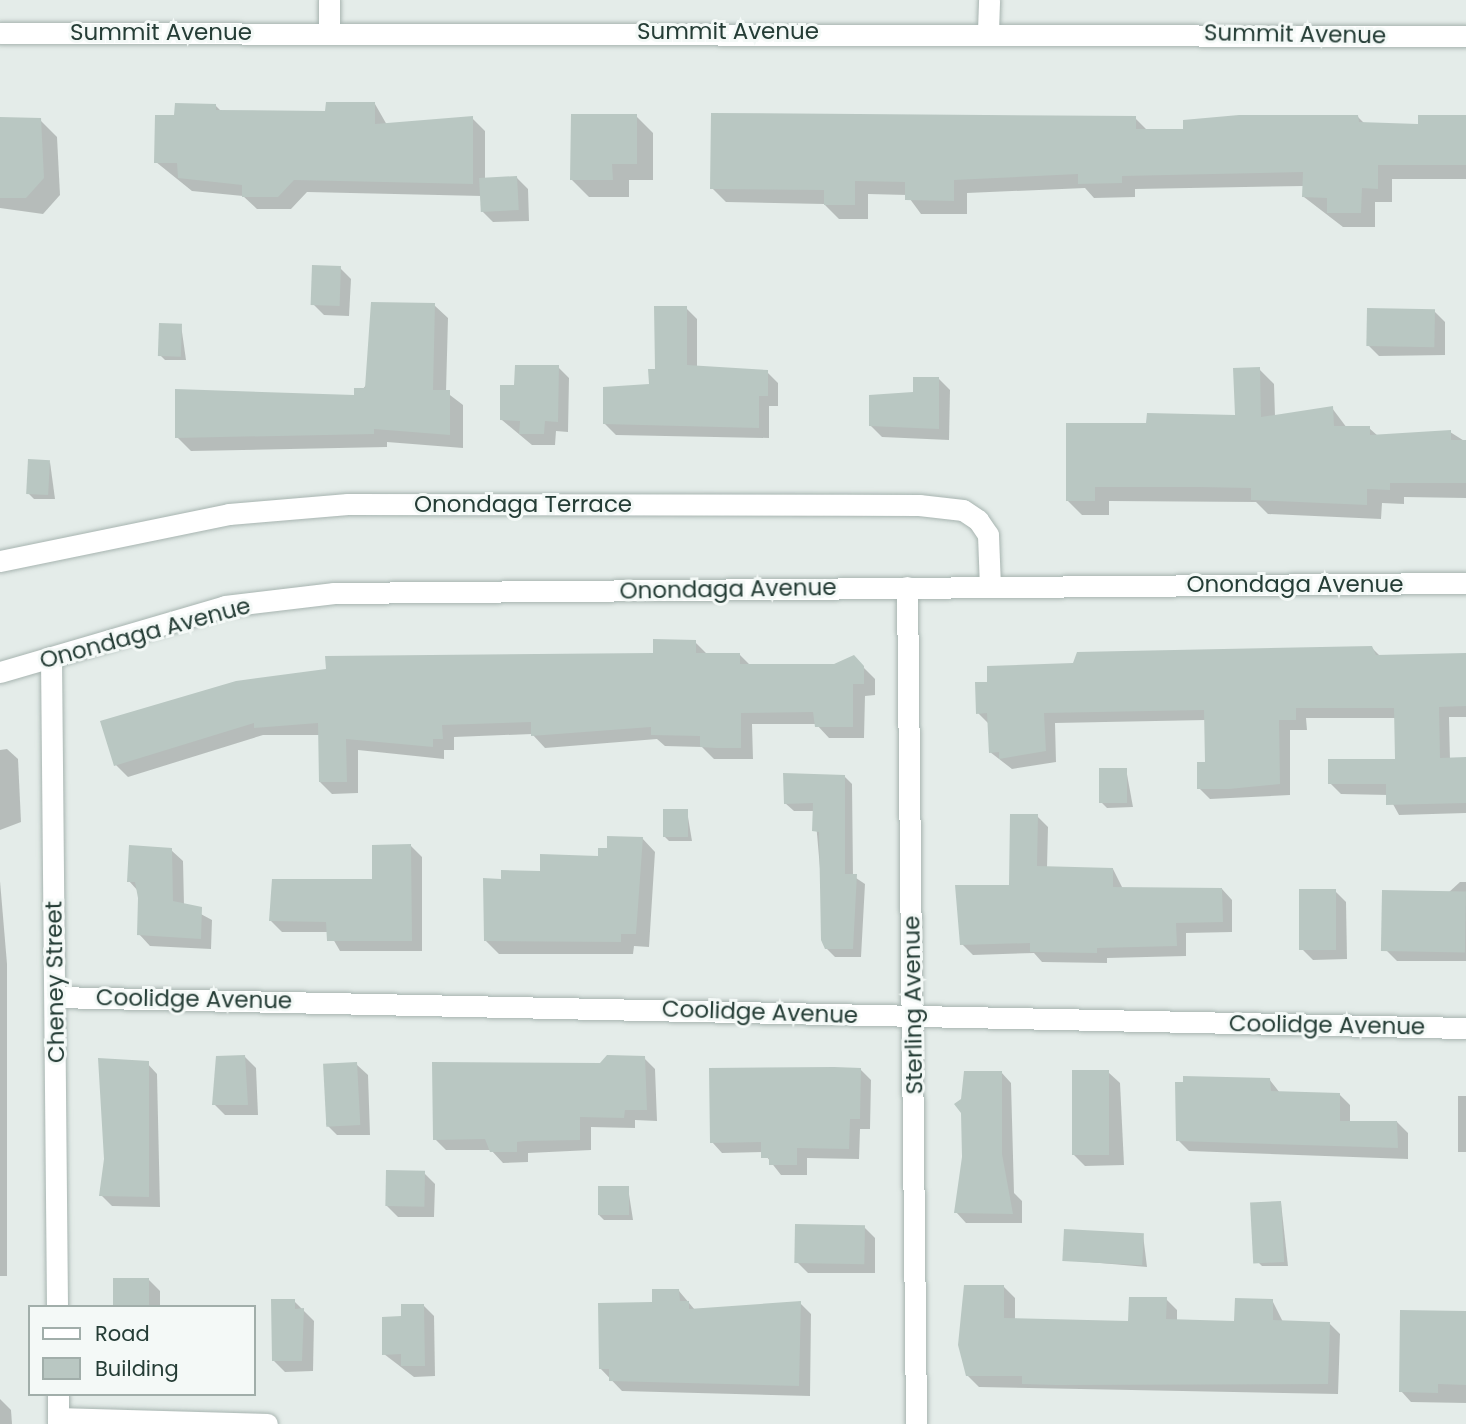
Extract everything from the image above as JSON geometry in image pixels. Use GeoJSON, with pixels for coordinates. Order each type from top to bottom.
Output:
{"type":"FeatureCollection","features":[{"type":"Feature","properties":{"kind":"street"},"geometry":{"type":"LineString","coordinates":[[329,0],[329,31]]}},
{"type":"Feature","properties":{"kind":"street"},"geometry":{"type":"LineString","coordinates":[[988,31],[989,0]]}},
{"type":"Feature","properties":{"kind":"street","name":"Summit Avenue"},"geometry":{"type":"LineString","coordinates":[[0,33],[988,31],[1463,37]]}},
{"type":"Feature","properties":{"kind":"street","name":"Onondaga Terrace"},"geometry":{"type":"LineString","coordinates":[[0,561],[229,514],[348,503],[919,505],[963,510],[978,520],[988,535],[990,586]]}},
{"type":"Feature","properties":{"kind":"street","name":"Onondaga Avenue"},"geometry":{"type":"LineString","coordinates":[[0,673],[225,606],[334,593],[1466,583]]}},
{"type":"Feature","properties":{"kind":"street","name":"Sterling Avenue"},"geometry":{"type":"LineString","coordinates":[[907,587],[914,1016],[916,1424]]}},
{"type":"Feature","properties":{"kind":"street","name":"Cheney Street"},"geometry":{"type":"LineString","coordinates":[[51,657],[57,1305]]}},
{"type":"Feature","properties":{"kind":"street","name":"Coolidge Avenue"},"geometry":{"type":"LineString","coordinates":[[55,997],[1466,1028]]}},
{"type":"Feature","properties":{"kind":"street"},"geometry":{"type":"LineString","coordinates":[[58,1396],[58,1421],[267,1424]]}},
{"type":"Feature","properties":{"kind":"building"},"geometry":{"type":"Polygon","coordinates":[[[326,102],[375,102],[375,124],[473,116],[473,184],[294,180],[278,197],[242,197],[242,185],[178,178],[177,163],[154,163],[155,115],[174,115],[175,103],[216,104],[216,110],[325,111],[326,102]]]}},
{"type":"Feature","properties":{"kind":"building"},"geometry":{"type":"Polygon","coordinates":[[[711,113],[1136,116],[1136,129],[1183,129],[1183,120],[1239,115],[1358,115],[1359,122],[1418,124],[1418,115],[1466,115],[1466,165],[1378,165],[1378,189],[1362,188],[1361,213],[1327,213],[1327,198],[1302,197],[1303,172],[1122,176],[1122,183],[1078,184],[1078,174],[954,180],[954,201],[905,200],[905,182],[855,181],[855,205],[824,205],[824,190],[710,189],[711,113]]]}},
{"type":"Feature","properties":{"kind":"building"},"geometry":{"type":"Polygon","coordinates":[[[571,114],[637,114],[637,164],[612,164],[613,180],[570,180],[571,114]]]}},
{"type":"Feature","properties":{"kind":"building"},"geometry":{"type":"Polygon","coordinates":[[[0,117],[41,118],[44,178],[26,198],[0,198],[0,117]]]}},
{"type":"Feature","properties":{"kind":"building"},"geometry":{"type":"Polygon","coordinates":[[[517,176],[519,210],[481,212],[479,178],[517,176]]]}},
{"type":"Feature","properties":{"kind":"building"},"geometry":{"type":"Polygon","coordinates":[[[312,265],[341,266],[340,306],[311,305],[312,265]]]}},
{"type":"Feature","properties":{"kind":"building"},"geometry":{"type":"Polygon","coordinates":[[[371,302],[435,303],[433,390],[450,390],[450,435],[374,429],[374,434],[175,438],[175,389],[354,395],[354,388],[365,388],[371,302]]]}},
{"type":"Feature","properties":{"kind":"building"},"geometry":{"type":"Polygon","coordinates":[[[654,306],[687,306],[687,365],[768,370],[768,396],[759,396],[759,428],[603,424],[603,387],[649,384],[648,369],[655,369],[654,306]]]}},
{"type":"Feature","properties":{"kind":"building"},"geometry":{"type":"Polygon","coordinates":[[[1367,308],[1435,309],[1434,347],[1366,346],[1367,308]]]}},
{"type":"Feature","properties":{"kind":"building"},"geometry":{"type":"Polygon","coordinates":[[[159,323],[182,324],[181,357],[158,356],[159,323]]]}},
{"type":"Feature","properties":{"kind":"building"},"geometry":{"type":"Polygon","coordinates":[[[515,365],[559,365],[558,422],[545,421],[544,434],[519,434],[520,421],[500,420],[500,385],[514,385],[515,365]]]}},
{"type":"Feature","properties":{"kind":"building"},"geometry":{"type":"Polygon","coordinates":[[[1260,367],[1261,417],[1333,406],[1334,426],[1370,426],[1370,435],[1451,430],[1451,440],[1466,440],[1466,483],[1390,483],[1390,490],[1367,489],[1367,505],[1251,500],[1251,488],[1199,487],[1095,487],[1095,501],[1066,501],[1066,423],[1146,423],[1147,413],[1235,415],[1233,368],[1260,367]]]}},
{"type":"Feature","properties":{"kind":"building"},"geometry":{"type":"Polygon","coordinates":[[[913,377],[939,377],[939,429],[869,426],[869,395],[913,392],[913,377]]]}},
{"type":"Feature","properties":{"kind":"building"},"geometry":{"type":"Polygon","coordinates":[[[28,459],[50,460],[48,495],[26,494],[28,459]]]}},
{"type":"Feature","properties":{"kind":"building"},"geometry":{"type":"Polygon","coordinates":[[[653,639],[696,640],[696,653],[740,653],[740,664],[834,664],[854,655],[864,666],[864,684],[853,684],[853,727],[815,727],[813,712],[741,713],[741,748],[716,748],[700,747],[700,736],[651,735],[651,727],[531,736],[531,722],[442,725],[443,739],[433,739],[433,747],[346,739],[347,782],[319,782],[318,723],[254,728],[254,723],[114,766],[100,721],[236,681],[326,669],[325,656],[653,653],[653,639]]]}},
{"type":"Feature","properties":{"kind":"building"},"geometry":{"type":"Polygon","coordinates":[[[1372,646],[1376,655],[1466,653],[1466,706],[1439,707],[1440,758],[1466,757],[1466,803],[1386,805],[1386,784],[1328,784],[1328,759],[1395,759],[1394,708],[1296,708],[1296,720],[1279,720],[1280,784],[1229,789],[1197,789],[1197,762],[1205,762],[1204,710],[1044,713],[1046,751],[999,759],[999,752],[989,753],[987,713],[976,714],[975,682],[987,682],[987,666],[1073,663],[1077,652],[1372,646]]]}},
{"type":"Feature","properties":{"kind":"building"},"geometry":{"type":"Polygon","coordinates":[[[1099,768],[1127,768],[1127,803],[1099,803],[1099,768]]]}},
{"type":"Feature","properties":{"kind":"building"},"geometry":{"type":"Polygon","coordinates":[[[783,773],[845,775],[845,874],[857,874],[853,949],[825,949],[821,940],[819,832],[812,831],[813,803],[784,804],[783,773]]]}},
{"type":"Feature","properties":{"kind":"building"},"geometry":{"type":"Polygon","coordinates":[[[663,809],[688,809],[688,837],[663,837],[663,809]]]}},
{"type":"Feature","properties":{"kind":"building"},"geometry":{"type":"Polygon","coordinates":[[[1010,814],[1038,814],[1037,866],[1113,868],[1113,887],[1222,888],[1223,922],[1176,923],[1177,946],[1097,948],[1097,953],[1030,952],[1030,943],[960,945],[955,885],[1009,885],[1010,814]]]}},
{"type":"Feature","properties":{"kind":"building"},"geometry":{"type":"Polygon","coordinates":[[[607,836],[643,837],[636,934],[621,934],[621,942],[484,941],[483,878],[501,879],[501,870],[540,871],[540,854],[598,856],[598,848],[607,848],[607,836]]]}},
{"type":"Feature","properties":{"kind":"building"},"geometry":{"type":"Polygon","coordinates":[[[411,844],[412,941],[327,941],[326,922],[269,921],[272,879],[372,879],[372,845],[411,844]]]}},
{"type":"Feature","properties":{"kind":"building"},"geometry":{"type":"Polygon","coordinates":[[[129,845],[172,848],[173,901],[202,907],[201,939],[137,935],[138,898],[135,882],[127,882],[129,845]]]}},
{"type":"Feature","properties":{"kind":"building"},"geometry":{"type":"Polygon","coordinates":[[[1299,889],[1336,889],[1336,950],[1299,950],[1299,889]]]}},
{"type":"Feature","properties":{"kind":"building"},"geometry":{"type":"Polygon","coordinates":[[[1382,890],[1466,891],[1465,952],[1381,951],[1382,890]]]}},
{"type":"Feature","properties":{"kind":"building"},"geometry":{"type":"Polygon","coordinates":[[[245,1055],[248,1105],[212,1105],[216,1056],[245,1055]]]}},
{"type":"Feature","properties":{"kind":"building"},"geometry":{"type":"Polygon","coordinates":[[[607,1055],[645,1056],[647,1110],[625,1110],[624,1118],[580,1117],[580,1140],[517,1142],[517,1152],[490,1152],[485,1139],[433,1140],[432,1062],[600,1063],[607,1055]]]}},
{"type":"Feature","properties":{"kind":"building"},"geometry":{"type":"Polygon","coordinates":[[[98,1058],[149,1061],[149,1197],[99,1196],[104,1159],[98,1058]]]}},
{"type":"Feature","properties":{"kind":"building"},"geometry":{"type":"Polygon","coordinates":[[[357,1062],[360,1125],[326,1127],[323,1064],[357,1062]]]}},
{"type":"Feature","properties":{"kind":"building"},"geometry":{"type":"Polygon","coordinates":[[[709,1068],[861,1068],[860,1119],[850,1119],[849,1149],[797,1148],[797,1165],[769,1165],[769,1158],[761,1158],[761,1142],[710,1143],[709,1068]]]}},
{"type":"Feature","properties":{"kind":"building"},"geometry":{"type":"Polygon","coordinates":[[[1072,1070],[1109,1070],[1109,1155],[1072,1155],[1072,1070]]]}},
{"type":"Feature","properties":{"kind":"building"},"geometry":{"type":"Polygon","coordinates":[[[964,1071],[1002,1071],[1002,1154],[1013,1214],[954,1213],[962,1157],[961,1113],[954,1104],[961,1099],[964,1071]]]}},
{"type":"Feature","properties":{"kind":"building"},"geometry":{"type":"Polygon","coordinates":[[[1183,1076],[1270,1078],[1271,1091],[1340,1093],[1340,1121],[1397,1121],[1398,1148],[1176,1141],[1175,1082],[1183,1082],[1183,1076]]]}},
{"type":"Feature","properties":{"kind":"building"},"geometry":{"type":"Polygon","coordinates":[[[386,1170],[425,1171],[424,1207],[385,1206],[386,1170]]]}},
{"type":"Feature","properties":{"kind":"building"},"geometry":{"type":"Polygon","coordinates":[[[598,1186],[629,1186],[629,1215],[598,1215],[598,1186]]]}},
{"type":"Feature","properties":{"kind":"building"},"geometry":{"type":"Polygon","coordinates":[[[1281,1201],[1284,1262],[1253,1264],[1250,1203],[1281,1201]]]}},
{"type":"Feature","properties":{"kind":"building"},"geometry":{"type":"Polygon","coordinates":[[[795,1224],[865,1225],[864,1264],[794,1263],[795,1224]]]}},
{"type":"Feature","properties":{"kind":"building"},"geometry":{"type":"Polygon","coordinates":[[[1064,1229],[1144,1233],[1142,1265],[1062,1261],[1064,1229]]]}},
{"type":"Feature","properties":{"kind":"building"},"geometry":{"type":"Polygon","coordinates":[[[113,1278],[149,1278],[149,1305],[113,1305],[113,1278]]]}},
{"type":"Feature","properties":{"kind":"building"},"geometry":{"type":"Polygon","coordinates":[[[964,1285],[1004,1285],[1004,1318],[1128,1321],[1129,1297],[1167,1297],[1166,1319],[1234,1321],[1235,1298],[1273,1299],[1273,1320],[1330,1322],[1328,1384],[1057,1385],[1022,1384],[1022,1376],[966,1376],[958,1345],[964,1285]]]}},
{"type":"Feature","properties":{"kind":"building"},"geometry":{"type":"Polygon","coordinates":[[[652,1289],[679,1289],[680,1301],[689,1301],[689,1309],[801,1301],[799,1386],[609,1381],[609,1369],[599,1369],[598,1303],[652,1302],[652,1289]]]}},
{"type":"Feature","properties":{"kind":"building"},"geometry":{"type":"Polygon","coordinates":[[[271,1299],[295,1299],[295,1309],[304,1308],[302,1361],[272,1361],[271,1299]]]}},
{"type":"Feature","properties":{"kind":"building"},"geometry":{"type":"Polygon","coordinates":[[[401,1304],[424,1304],[425,1366],[401,1366],[401,1354],[382,1355],[382,1317],[401,1316],[401,1304]]]}},
{"type":"Feature","properties":{"kind":"building"},"geometry":{"type":"Polygon","coordinates":[[[1400,1310],[1466,1311],[1466,1385],[1438,1384],[1438,1393],[1399,1392],[1400,1310]]]}}]}
